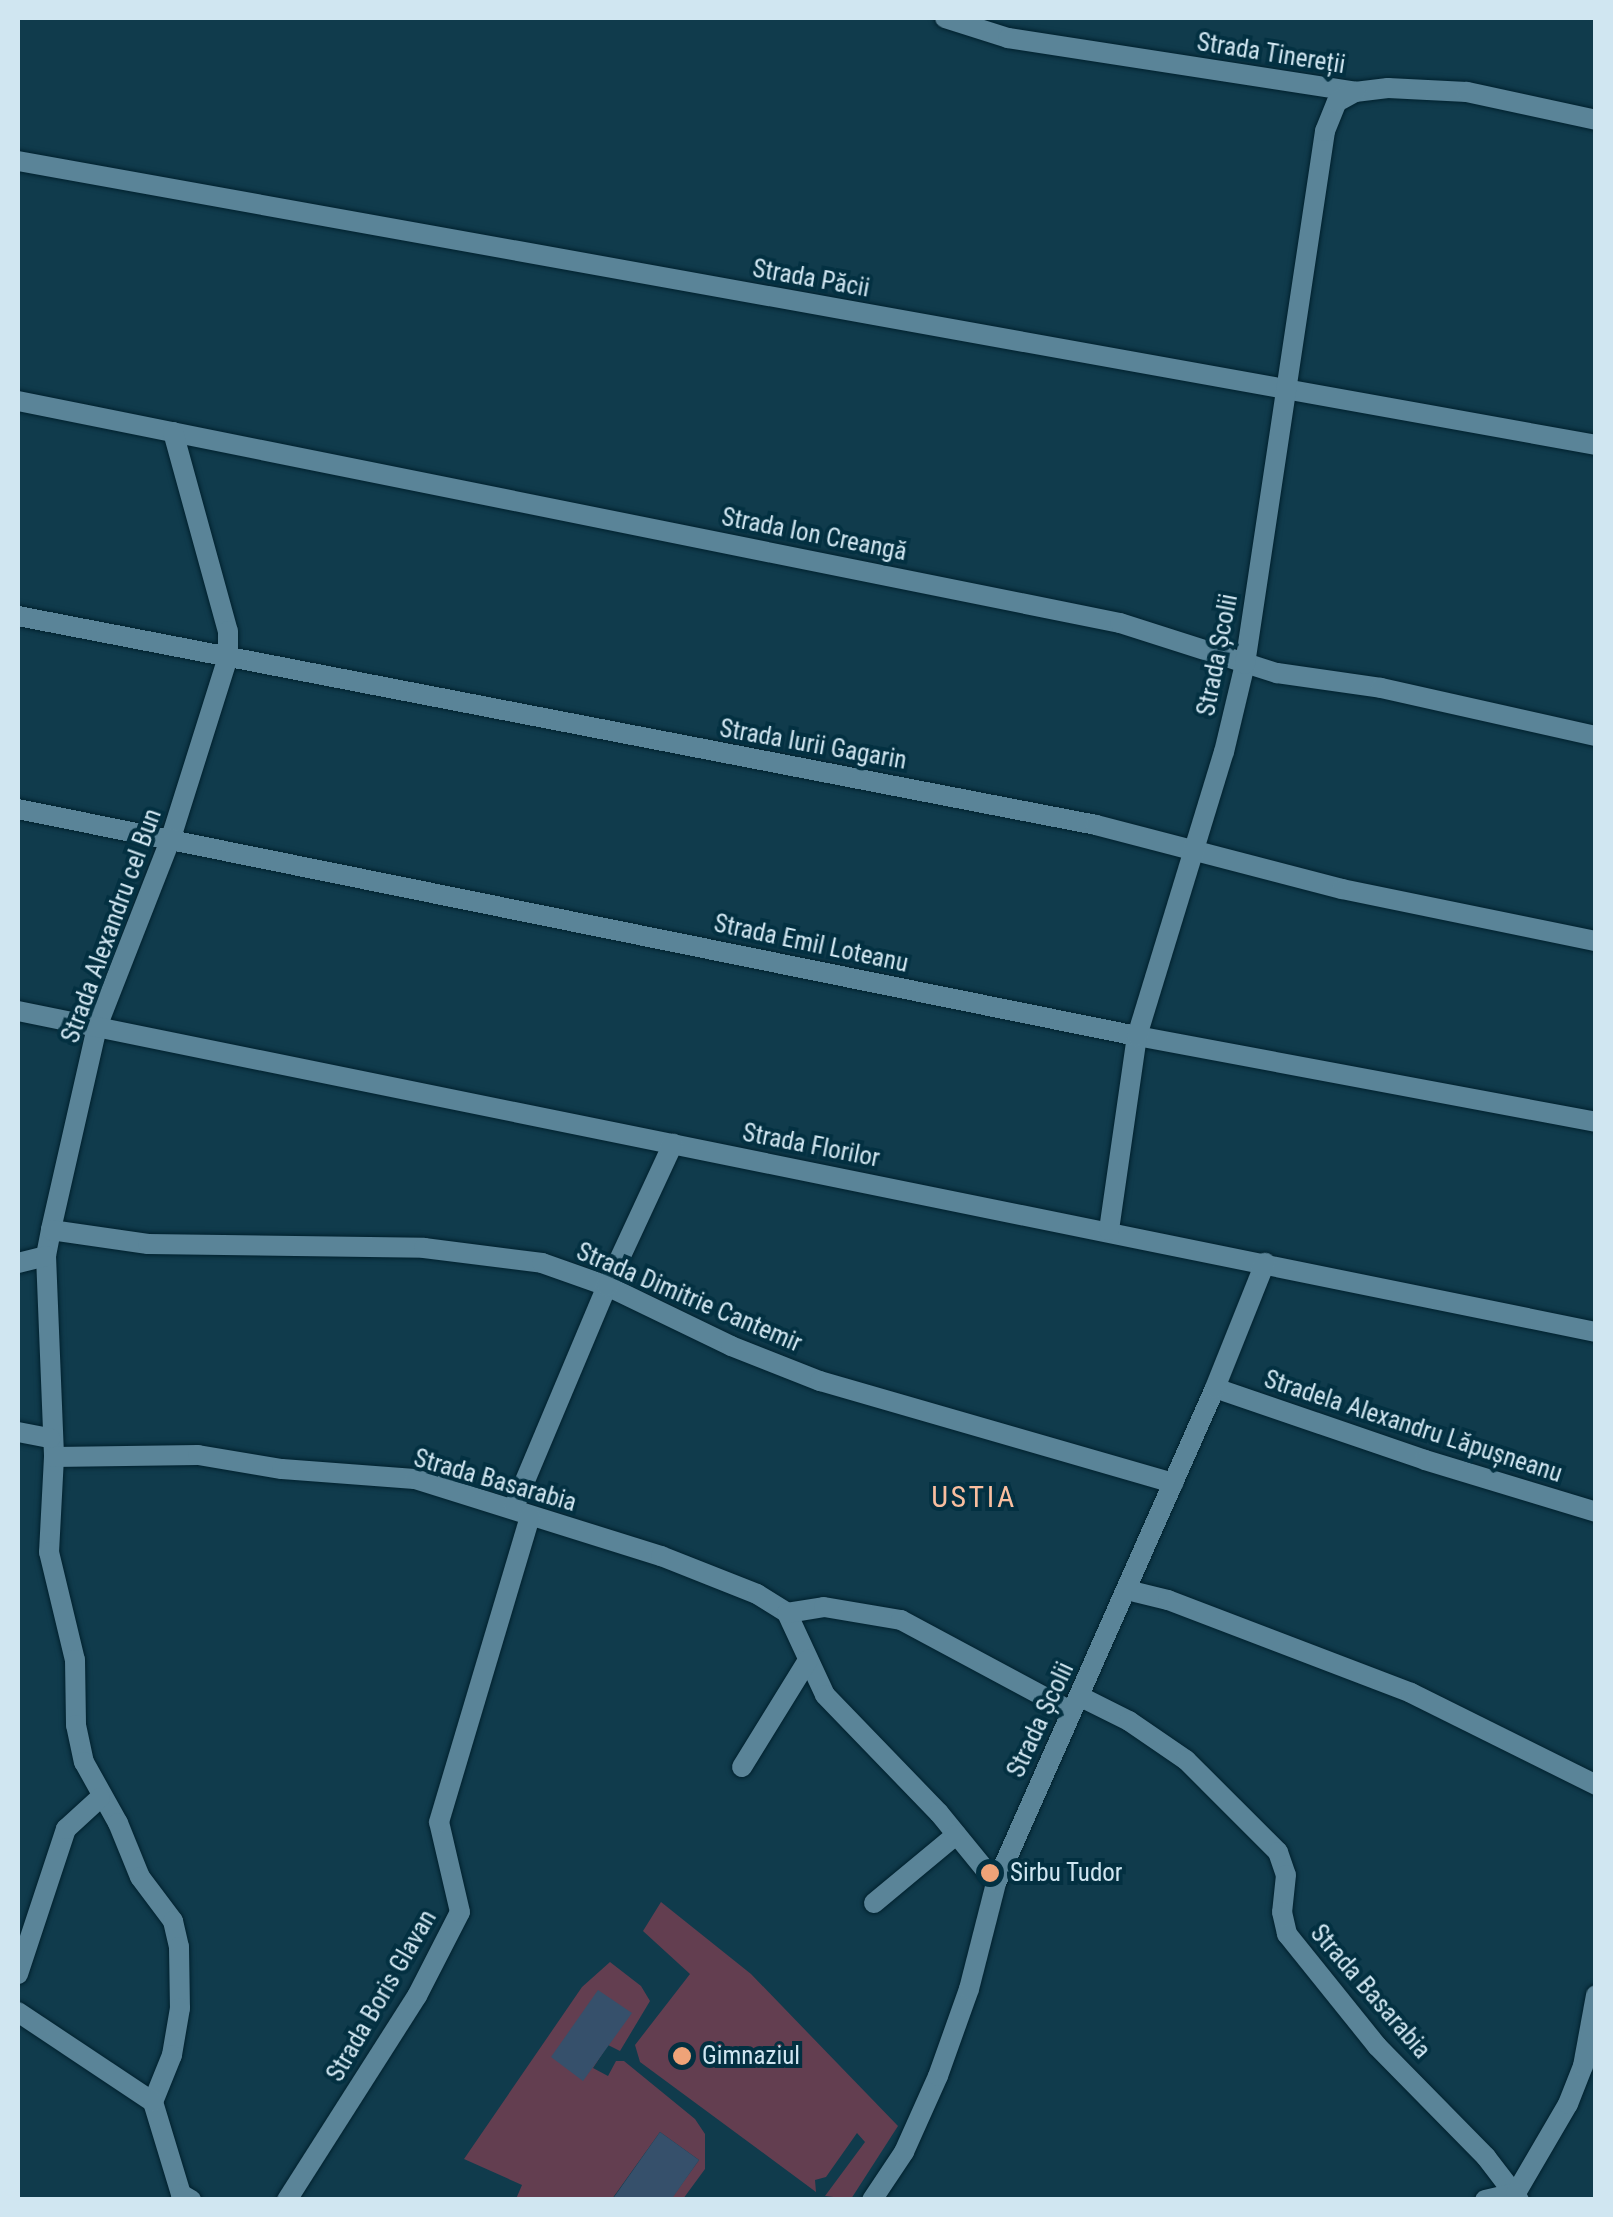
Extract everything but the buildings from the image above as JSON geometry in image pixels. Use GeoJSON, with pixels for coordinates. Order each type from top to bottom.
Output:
{"type":"FeatureCollection","features":[{"type":"Feature","properties":{"kind":"street","name":"Strada Tinereții"},"geometry":{"type":"LineString","coordinates":[[945,18],[1008,38],[1355,92],[1388,88],[1467,92],[1596,120]]}},
{"type":"Feature","properties":{"kind":"street","name":"Strada Școlii"},"geometry":{"type":"LineString","coordinates":[[1109,1230],[1137,1036],[1224,752],[1245,664],[1325,132],[1337,102],[1355,92]]}},
{"type":"Feature","properties":{"kind":"street","name":"Strada Păcii"},"geometry":{"type":"LineString","coordinates":[[18,160],[360,226],[1286,387],[1596,445]]}},
{"type":"Feature","properties":{"kind":"street","name":"Strada Ion Creangă"},"geometry":{"type":"LineString","coordinates":[[18,402],[1120,623],[1245,664],[1381,688],[1596,736]]}},
{"type":"Feature","properties":{"kind":"street","name":"Strada Alexandru cel Bun"},"geometry":{"type":"LineString","coordinates":[[153,2102],[175,2039],[179,1947],[173,1921],[140,1876],[118,1823],[100,1798],[84,1762],[76,1725],[76,1660],[49,1552],[52,1448],[46,1256],[98,1027],[171,838],[228,657],[228,630],[173,432]]}},
{"type":"Feature","properties":{"kind":"street","name":"Strada Iurii Gagarin"},"geometry":{"type":"LineString","coordinates":[[18,616],[1194,847],[1342,888],[1596,942]]}},
{"type":"Feature","properties":{"kind":"street","name":"Strada Emil Loteanu"},"geometry":{"type":"LineString","coordinates":[[18,808],[1137,1036],[1596,1122]]}},
{"type":"Feature","properties":{"kind":"street","name":"Strada Florilor"},"geometry":{"type":"LineString","coordinates":[[18,1012],[1109,1230],[1596,1332]]}},
{"type":"Feature","properties":{"kind":"street","name":"Strada Boris Glavan"},"geometry":{"type":"LineString","coordinates":[[286,2200],[417,1996],[460,1912],[440,1822],[522,1512],[606,1286],[673,1144]]}},
{"type":"Feature","properties":{"kind":"street","name":"Strada Dimitrie Cantemir"},"geometry":{"type":"LineString","coordinates":[[50,1230],[148,1244],[424,1248],[542,1263],[606,1286],[731,1346],[820,1380],[1174,1484]]}},
{"type":"Feature","properties":{"kind":"street"},"geometry":{"type":"LineString","coordinates":[[18,1263],[46,1256]]}},
{"type":"Feature","properties":{"kind":"street","name":"Strada Școlii"},"geometry":{"type":"LineString","coordinates":[[872,2200],[904,2152],[938,2076],[968,1989],[996,1883],[1174,1484],[1265,1262]]}},
{"type":"Feature","properties":{"kind":"street","name":"Stradela Alexandru Lăpușneanu"},"geometry":{"type":"LineString","coordinates":[[1215,1388],[1425,1460],[1596,1512]]}},
{"type":"Feature","properties":{"kind":"street","name":"Strada Basarabia"},"geometry":{"type":"LineString","coordinates":[[18,1432],[52,1448],[198,1455],[282,1469],[415,1479],[721,1578],[787,1614],[824,1607],[901,1620],[1076,1704],[1129,1721],[1186,1760],[1278,1852],[1286,1875],[1282,1912],[1287,1934],[1378,2046],[1518,2196]]}},
{"type":"Feature","properties":{"kind":"street"},"geometry":{"type":"LineString","coordinates":[[1128,1590],[1168,1600],[1410,1693],[1596,1785]]}},
{"type":"Feature","properties":{"kind":"street"},"geometry":{"type":"LineString","coordinates":[[787,1614],[825,1695],[956,1834],[996,1883]]}},
{"type":"Feature","properties":{"kind":"street"},"geometry":{"type":"LineString","coordinates":[[742,1767],[808,1660]]}},
{"type":"Feature","properties":{"kind":"street"},"geometry":{"type":"LineString","coordinates":[[18,1974],[66,1829],[100,1798]]}},
{"type":"Feature","properties":{"kind":"street"},"geometry":{"type":"LineString","coordinates":[[874,1903],[956,1834]]}},
{"type":"Feature","properties":{"kind":"street"},"geometry":{"type":"LineString","coordinates":[[1485,2200],[1518,2196],[1568,2104],[1583,2066],[1596,1995]]}},
{"type":"Feature","properties":{"kind":"street"},"geometry":{"type":"LineString","coordinates":[[18,2012],[153,2102],[183,2198]]}},
{"type":"Feature","properties":{"kind":"shaded area"},"geometry":{"type":"Polygon","coordinates":[[[661,1902],[751,1974],[898,2126],[851,2199],[825,2196],[865,2142],[857,2133],[826,2177],[815,2180],[816,2192],[640,2062],[635,2045],[690,1974],[643,1931],[661,1902]]]}},
{"type":"Feature","properties":{"kind":"shaded area"},"geometry":{"type":"Polygon","coordinates":[[[610,1962],[641,1986],[650,2001],[620,2051],[608,2045],[593,2068],[608,2076],[616,2061],[624,2061],[695,2119],[705,2134],[705,2169],[683,2199],[671,2199],[699,2160],[660,2132],[612,2199],[516,2199],[522,2185],[464,2159],[582,1987],[610,1962]]]}},
{"type":"Feature","properties":{"kind":"place","name":"Sirbu Tudor"},"geometry":{"type":"Point","coordinates":[990,1873]}},
{"type":"Feature","properties":{"kind":"place","name":"Gimnaziul"},"geometry":{"type":"Point","coordinates":[682,2056]}},
{"type":"Feature","properties":{"kind":"district","name":"USTIA"},"geometry":{"type":"Point","coordinates":[974,1497]}}]}
